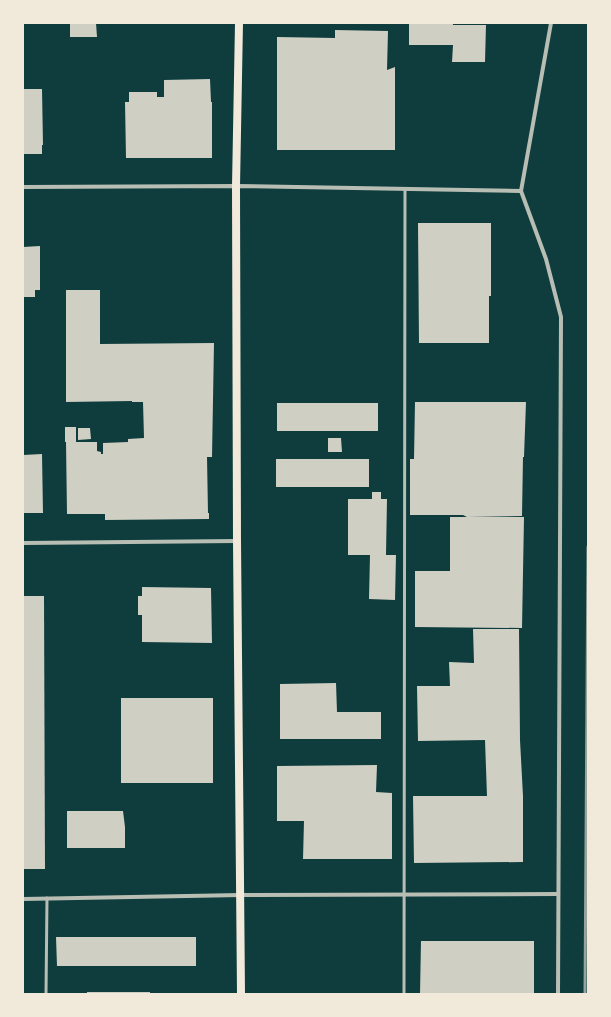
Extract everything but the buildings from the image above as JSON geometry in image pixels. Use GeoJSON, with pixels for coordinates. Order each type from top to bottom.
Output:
{"type":"FeatureCollection","features":[{"type":"Feature","properties":{"kind":"main road"},"geometry":{"type":"LineString","coordinates":[[239,23],[236,186],[241,994]]}},
{"type":"Feature","properties":{"kind":"street"},"geometry":{"type":"LineString","coordinates":[[551,23],[521,191],[546,259],[561,317],[558,994]]}},
{"type":"Feature","properties":{"kind":"street"},"geometry":{"type":"LineString","coordinates":[[23,187],[236,186],[521,191]]}},
{"type":"Feature","properties":{"kind":"street"},"geometry":{"type":"LineString","coordinates":[[23,543],[237,541]]}},
{"type":"Feature","properties":{"kind":"street"},"geometry":{"type":"LineString","coordinates":[[23,899],[240,895],[558,894]]}},
{"type":"Feature","properties":{"kind":"lane"},"geometry":{"type":"LineString","coordinates":[[404,994],[405,190]]}},
{"type":"Feature","properties":{"kind":"lane"},"geometry":{"type":"LineString","coordinates":[[46,994],[47,898]]}},
{"type":"Feature","properties":{"kind":"railway"},"geometry":{"type":"LineString","coordinates":[[585,994],[588,547]]}}]}
